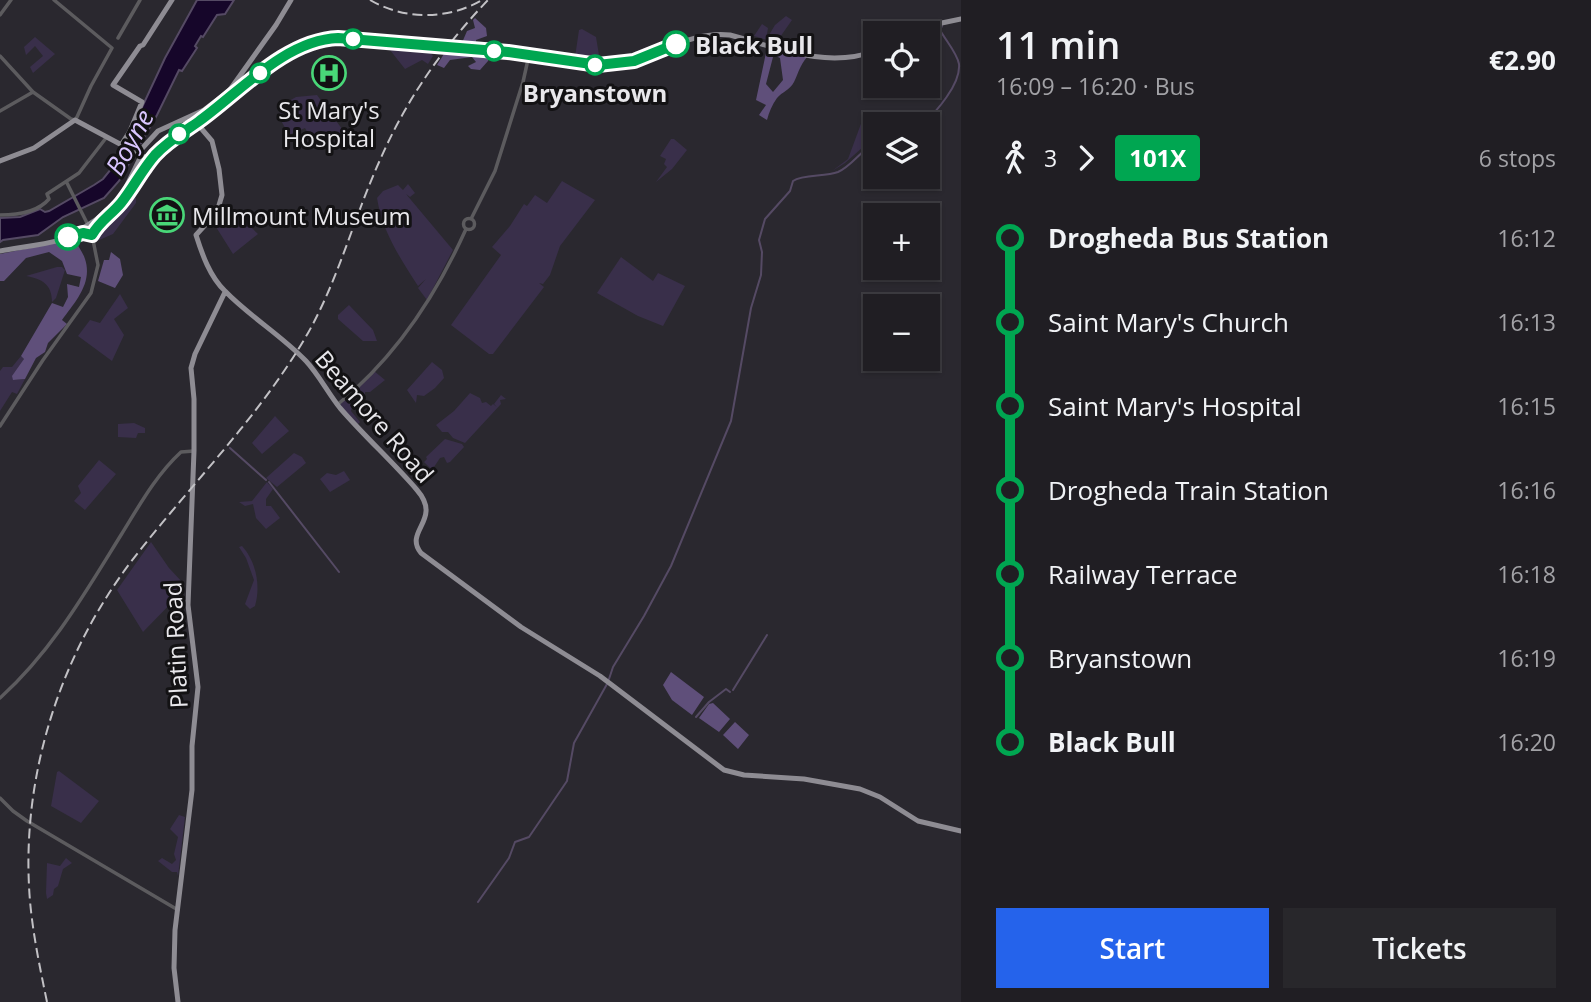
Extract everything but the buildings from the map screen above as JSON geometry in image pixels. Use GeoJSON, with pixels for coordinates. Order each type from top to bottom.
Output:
{"type":"FeatureCollection","features":[{"type":"Feature","properties":{"kind":"main road"},"geometry":{"type":"LineString","coordinates":[[122,146],[142,102],[113,85],[172,0]]}},
{"type":"Feature","properties":{"kind":"main road"},"geometry":{"type":"LineString","coordinates":[[0,250],[90,230],[123,194],[154,133],[204,110],[229,91],[291,0]]}},
{"type":"Feature","properties":{"kind":"main road"},"geometry":{"type":"LineString","coordinates":[[940,23],[961,19]]}},
{"type":"Feature","properties":{"kind":"main road"},"geometry":{"type":"LineString","coordinates":[[0,250],[90,230],[120,205],[142,156],[208,114],[279,60],[326,38],[529,55],[590,64],[624,63],[697,36],[717,34],[819,58],[844,59],[863,54]]}},
{"type":"Feature","properties":{"kind":"main road"},"geometry":{"type":"LineString","coordinates":[[0,161],[32,148],[75,120],[142,156]]}},
{"type":"Feature","properties":{"kind":"main road"},"geometry":{"type":"LineString","coordinates":[[195,122],[212,141],[222,195],[217,212],[196,233],[211,272],[225,292]]}},
{"type":"Feature","properties":{"kind":"main road"},"geometry":{"type":"LineString","coordinates":[[70,234],[82,226],[83,215]]}},
{"type":"Feature","properties":{"kind":"main road","name":"Beamore Road"},"geometry":{"type":"LineString","coordinates":[[225,292],[303,358],[337,405],[424,501],[427,513],[415,538],[418,550],[521,627],[600,676],[724,770],[744,775],[804,779],[860,789],[880,797],[918,821],[961,831]]}},
{"type":"Feature","properties":{"kind":"main road","name":"Platin Road"},"geometry":{"type":"LineString","coordinates":[[178,1002],[174,957],[177,910],[192,790],[192,746],[197,707],[197,673],[188,605],[194,451],[192,363],[225,292]]}},
{"type":"Feature","properties":{"kind":"street"},"geometry":{"type":"LineString","coordinates":[[1,14],[6,0]]}},
{"type":"Feature","properties":{"kind":"street"},"geometry":{"type":"LineString","coordinates":[[1,14],[11,0]]}},
{"type":"Feature","properties":{"kind":"street"},"geometry":{"type":"LineString","coordinates":[[0,56],[33,92],[75,120],[111,48],[54,0]]}},
{"type":"Feature","properties":{"kind":"street"},"geometry":{"type":"LineString","coordinates":[[119,37],[140,0]]}},
{"type":"Feature","properties":{"kind":"street"},"geometry":{"type":"LineString","coordinates":[[337,405],[390,353],[427,305],[466,229],[464,221],[471,219],[495,171],[529,55]]}},
{"type":"Feature","properties":{"kind":"street"},"geometry":{"type":"LineString","coordinates":[[0,111],[33,92]]}},
{"type":"Feature","properties":{"kind":"street"},"geometry":{"type":"LineString","coordinates":[[0,215],[16,215],[44,204],[49,199],[47,194],[67,183],[91,160],[106,138]]}},
{"type":"Feature","properties":{"kind":"street"},"geometry":{"type":"LineString","coordinates":[[0,426],[91,293],[98,265],[90,230],[67,183]]}},
{"type":"Feature","properties":{"kind":"street"},"geometry":{"type":"LineString","coordinates":[[0,698],[28,672],[60,634],[158,479],[181,452],[194,451]]}},
{"type":"Feature","properties":{"kind":"street"},"geometry":{"type":"LineString","coordinates":[[0,798],[27,821],[177,910]]}},
{"type":"Feature","properties":{"kind":"shaded area"},"geometry":{"type":"Polygon","coordinates":[[[786,16],[792,20],[778,40],[774,42],[754,36],[762,24],[768,28],[769,35],[775,25],[786,16]]]}},
{"type":"Feature","properties":{"kind":"shaded area"},"geometry":{"type":"Polygon","coordinates":[[[475,18],[486,28],[487,36],[476,40],[476,46],[461,45],[467,31],[475,28],[475,18]]]}},
{"type":"Feature","properties":{"kind":"shaded area"},"geometry":{"type":"Polygon","coordinates":[[[579,30],[596,37],[600,61],[575,57],[579,30]]]}},
{"type":"Feature","properties":{"kind":"shaded area"},"geometry":{"type":"Polygon","coordinates":[[[35,37],[55,54],[33,73],[30,67],[43,56],[35,46],[26,55],[24,47],[35,37]]]}},
{"type":"Feature","properties":{"kind":"shaded area"},"geometry":{"type":"Polygon","coordinates":[[[386,45],[430,52],[433,56],[428,64],[422,60],[405,69],[386,45]]]}},
{"type":"Feature","properties":{"kind":"shaded area"},"geometry":{"type":"Polygon","coordinates":[[[767,48],[807,57],[792,85],[775,101],[767,120],[759,115],[766,105],[756,100],[767,48]],[[773,57],[766,84],[773,92],[783,80],[780,58],[773,57]]]}},
{"type":"Feature","properties":{"kind":"shaded area"},"geometry":{"type":"Polygon","coordinates":[[[447,49],[490,53],[488,61],[480,70],[468,66],[476,62],[472,57],[450,60],[444,68],[437,65],[447,49]]]}},
{"type":"Feature","properties":{"kind":"shaded area"},"geometry":{"type":"Polygon","coordinates":[[[317,95],[345,133],[315,146],[305,128],[289,135],[278,115],[289,101],[296,97],[317,95]]]}},
{"type":"Feature","properties":{"kind":"shaded area"},"geometry":{"type":"Polygon","coordinates":[[[862,121],[863,147],[845,163],[832,171],[848,159],[862,121]]]}},
{"type":"Feature","properties":{"kind":"shaded area"},"geometry":{"type":"Polygon","coordinates":[[[671,139],[687,150],[672,169],[656,182],[667,167],[664,164],[666,159],[660,156],[671,139]]]}},
{"type":"Feature","properties":{"kind":"shaded area"},"geometry":{"type":"Polygon","coordinates":[[[562,181],[595,200],[560,246],[550,275],[543,284],[539,283],[544,287],[493,354],[489,354],[451,325],[501,255],[492,247],[524,204],[527,206],[535,195],[547,203],[562,181]]]}},
{"type":"Feature","properties":{"kind":"shaded area"},"geometry":{"type":"Polygon","coordinates":[[[408,184],[415,193],[410,197],[406,194],[453,250],[427,300],[418,288],[426,279],[418,286],[405,265],[387,233],[377,198],[383,191],[398,185],[403,190],[408,184]]]}},
{"type":"Feature","properties":{"kind":"shaded area"},"geometry":{"type":"Polygon","coordinates":[[[132,195],[136,198],[136,203],[113,234],[97,241],[96,234],[100,227],[132,195]]]}},
{"type":"Feature","properties":{"kind":"shaded area"},"geometry":{"type":"Polygon","coordinates":[[[225,206],[230,207],[258,234],[233,254],[216,227],[210,223],[225,206]]]}},
{"type":"Feature","properties":{"kind":"shaded area"},"geometry":{"type":"Polygon","coordinates":[[[75,239],[87,268],[85,284],[62,320],[67,324],[48,343],[45,352],[36,358],[25,379],[13,380],[12,376],[24,359],[21,356],[52,303],[63,307],[68,297],[67,284],[79,287],[81,277],[67,274],[62,261],[49,252],[26,258],[4,281],[0,281],[0,254],[75,239]]]}},
{"type":"Feature","properties":{"kind":"shaded area"},"geometry":{"type":"Polygon","coordinates":[[[111,252],[120,259],[123,275],[115,288],[98,281],[104,260],[109,260],[111,252]]]}},
{"type":"Feature","properties":{"kind":"shaded area"},"geometry":{"type":"Polygon","coordinates":[[[621,257],[653,281],[658,273],[685,286],[663,326],[638,316],[597,293],[621,257]]]}},
{"type":"Feature","properties":{"kind":"shaded area"},"geometry":{"type":"Polygon","coordinates":[[[57,267],[65,270],[56,298],[52,302],[45,283],[26,276],[57,267]]]}},
{"type":"Feature","properties":{"kind":"shaded area"},"geometry":{"type":"Polygon","coordinates":[[[120,294],[128,308],[114,319],[124,335],[112,361],[78,336],[90,320],[100,323],[120,294]]]}},
{"type":"Feature","properties":{"kind":"shaded area"},"geometry":{"type":"Polygon","coordinates":[[[349,305],[373,330],[377,341],[363,341],[338,319],[338,315],[349,305]]]}},
{"type":"Feature","properties":{"kind":"shaded area"},"geometry":{"type":"Polygon","coordinates":[[[21,356],[24,359],[13,380],[25,379],[17,394],[12,392],[0,411],[0,371],[3,367],[12,367],[21,356]]]}},
{"type":"Feature","properties":{"kind":"shaded area"},"geometry":{"type":"Polygon","coordinates":[[[432,362],[442,370],[444,378],[424,396],[417,395],[416,403],[407,390],[432,362]]]}},
{"type":"Feature","properties":{"kind":"shaded area"},"geometry":{"type":"Polygon","coordinates":[[[374,371],[385,380],[370,392],[365,392],[365,396],[358,402],[353,402],[351,411],[360,422],[358,424],[343,410],[340,403],[374,371]]]}},
{"type":"Feature","properties":{"kind":"shaded area"},"geometry":{"type":"Polygon","coordinates":[[[470,393],[480,398],[482,403],[497,407],[494,404],[501,395],[506,399],[500,400],[501,404],[465,443],[453,438],[448,432],[442,432],[436,425],[454,411],[470,393]]]}},
{"type":"Feature","properties":{"kind":"shaded area"},"geometry":{"type":"Polygon","coordinates":[[[275,416],[289,431],[262,454],[252,443],[275,416]]]}},
{"type":"Feature","properties":{"kind":"shaded area"},"geometry":{"type":"Polygon","coordinates":[[[134,423],[145,428],[145,433],[138,433],[136,438],[118,437],[118,424],[134,423]]]}},
{"type":"Feature","properties":{"kind":"shaded area"},"geometry":{"type":"Polygon","coordinates":[[[445,439],[464,447],[450,462],[447,463],[444,457],[440,458],[432,470],[424,462],[426,457],[445,439]]]}},
{"type":"Feature","properties":{"kind":"shaded area"},"geometry":{"type":"Polygon","coordinates":[[[294,453],[306,463],[277,487],[266,478],[294,453]]]}},
{"type":"Feature","properties":{"kind":"shaded area"},"geometry":{"type":"Polygon","coordinates":[[[99,460],[116,474],[85,510],[74,501],[81,493],[78,486],[99,460]]]}},
{"type":"Feature","properties":{"kind":"shaded area"},"geometry":{"type":"Polygon","coordinates":[[[344,471],[350,480],[330,492],[320,479],[327,473],[336,475],[344,471]]]}},
{"type":"Feature","properties":{"kind":"shaded area"},"geometry":{"type":"Polygon","coordinates":[[[267,482],[273,489],[266,499],[266,506],[271,506],[280,518],[266,529],[256,518],[253,504],[245,506],[239,502],[252,501],[267,482]]]}},
{"type":"Feature","properties":{"kind":"shaded area"},"geometry":{"type":"Polygon","coordinates":[[[151,542],[184,584],[180,594],[143,632],[117,590],[151,542]]]}},
{"type":"Feature","properties":{"kind":"shaded area"},"geometry":{"type":"Polygon","coordinates":[[[242,546],[254,566],[257,582],[255,606],[250,609],[245,604],[254,580],[239,547],[242,546]]]}},
{"type":"Feature","properties":{"kind":"shaded area"},"geometry":{"type":"Polygon","coordinates":[[[671,672],[704,697],[692,715],[672,700],[663,685],[671,672]]]}},
{"type":"Feature","properties":{"kind":"shaded area"},"geometry":{"type":"Polygon","coordinates":[[[713,703],[730,719],[719,732],[699,718],[709,704],[713,703]]]}},
{"type":"Feature","properties":{"kind":"shaded area"},"geometry":{"type":"Polygon","coordinates":[[[735,722],[749,735],[738,749],[723,735],[735,722]]]}},
{"type":"Feature","properties":{"kind":"shaded area"},"geometry":{"type":"Polygon","coordinates":[[[59,771],[99,801],[81,823],[51,806],[59,771]]]}},
{"type":"Feature","properties":{"kind":"shaded area"},"geometry":{"type":"Polygon","coordinates":[[[179,815],[185,817],[178,876],[177,872],[172,872],[158,861],[162,858],[172,864],[176,860],[174,854],[178,837],[170,829],[179,815]]]}},
{"type":"Feature","properties":{"kind":"shaded area"},"geometry":{"type":"Polygon","coordinates":[[[66,858],[72,863],[63,869],[58,886],[47,899],[47,863],[60,866],[66,858]]]}},
{"type":"Feature","properties":{"kind":"water","name":"Boyne"},"geometry":{"type":"Polygon","coordinates":[[[197,0],[234,0],[225,14],[217,15],[203,37],[201,36],[195,46],[197,48],[182,71],[179,70],[119,181],[104,198],[63,217],[38,235],[0,242],[0,218],[20,217],[40,209],[49,211],[103,179],[116,163],[165,58],[197,0]]]}},
{"type":"Feature","properties":{"kind":"waterway"},"geometry":{"type":"LineString","coordinates":[[934,112],[947,97],[959,72],[954,51],[940,30],[942,26]]}},
{"type":"Feature","properties":{"kind":"waterway"},"geometry":{"type":"LineString","coordinates":[[609,679],[613,667],[671,566],[731,421],[751,308],[761,275],[762,252],[759,240],[765,219],[790,191],[793,181],[802,177],[838,172],[863,152]]}},
{"type":"Feature","properties":{"kind":"waterway"},"geometry":{"type":"LineString","coordinates":[[230,448],[266,480]]}},
{"type":"Feature","properties":{"kind":"waterway"},"geometry":{"type":"LineString","coordinates":[[269,482],[339,572]]}},
{"type":"Feature","properties":{"kind":"waterway"},"geometry":{"type":"LineString","coordinates":[[733,690],[767,635]]}},
{"type":"Feature","properties":{"kind":"waterway"},"geometry":{"type":"LineString","coordinates":[[478,902],[509,858],[515,842],[529,837],[567,781],[574,743],[607,684]]}},
{"type":"Feature","properties":{"kind":"waterway"},"geometry":{"type":"LineString","coordinates":[[696,717],[726,689],[730,692]]}},
{"type":"Feature","properties":{"kind":"railway"},"geometry":{"type":"LineString","coordinates":[[370,0],[397,11],[426,15],[455,11],[482,0]]}},
{"type":"Feature","properties":{"kind":"railway"},"geometry":{"type":"LineString","coordinates":[[47,1002],[31,914],[28,856],[38,767],[64,680],[83,639],[130,563],[246,423],[289,364],[329,291],[371,182],[402,116],[441,55],[488,0]]}},
{"type":"Feature","properties":{"kind":"bus line","name":"101X"},"geometry":{"type":"LineString","coordinates":[[68,237],[83,233],[92,235],[100,223],[120,205],[148,163],[172,139],[197,123],[248,81],[300,48],[318,40],[338,38],[538,55],[598,65],[634,61],[676,44]]}},
{"type":"Feature","properties":{"kind":"place","name":"Black Bull"},"geometry":{"type":"Point","coordinates":[676,44]}},
{"type":"Feature","properties":{"kind":"place","name":"Bryanstown"},"geometry":{"type":"Point","coordinates":[595,65]}},
{"type":"Feature","properties":{"kind":"place","name":"St Mary's Hospital"},"geometry":{"type":"Point","coordinates":[329,73]}},
{"type":"Feature","properties":{"kind":"place","name":"Millmount Museum"},"geometry":{"type":"Point","coordinates":[167,215]}}]}
